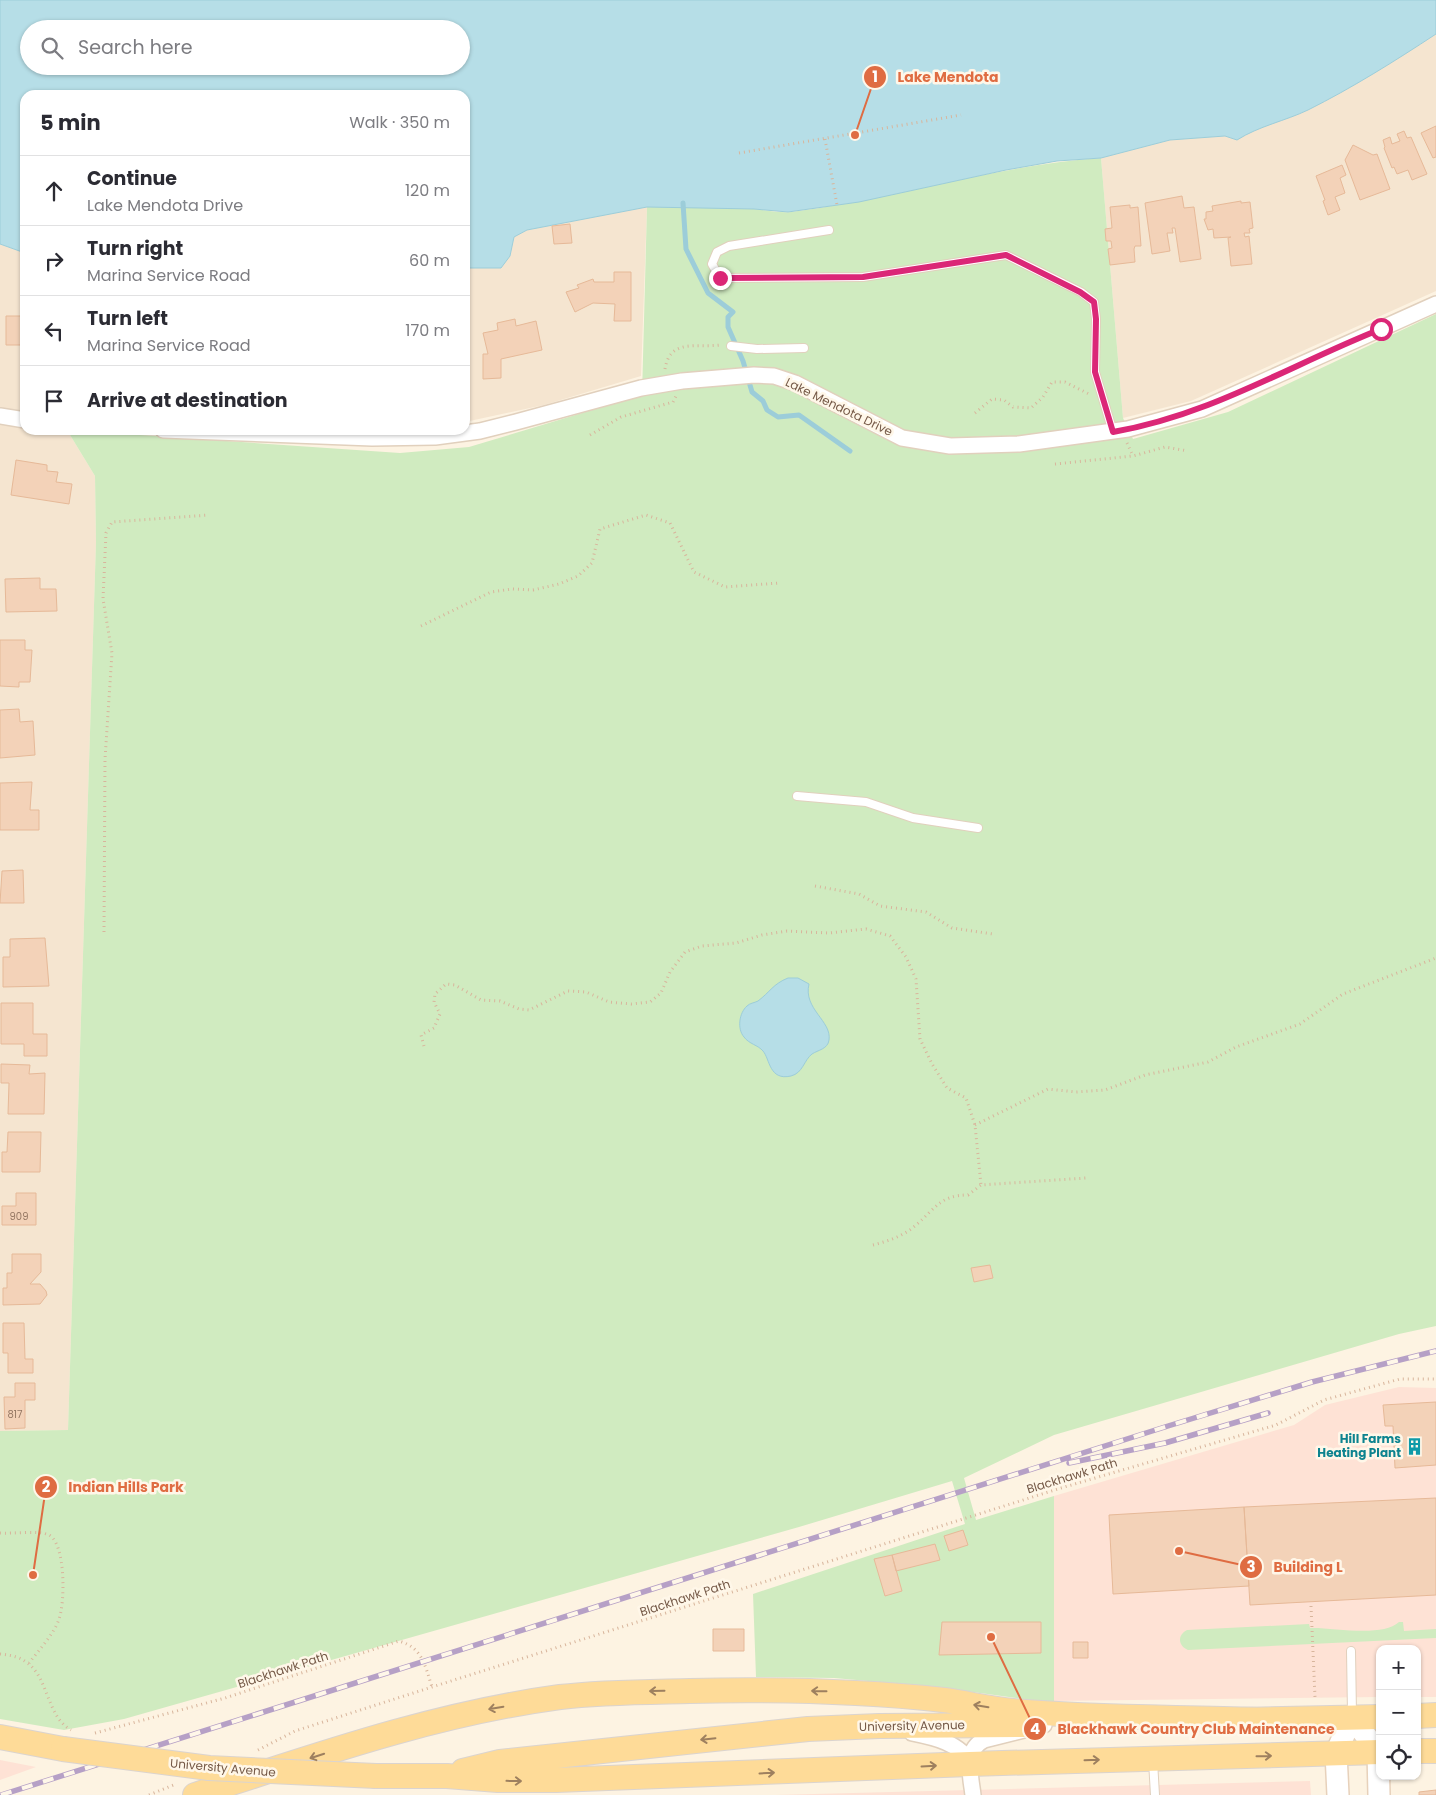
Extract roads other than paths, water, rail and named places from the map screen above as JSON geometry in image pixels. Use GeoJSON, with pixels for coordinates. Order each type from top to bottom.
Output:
{"type":"FeatureCollection","features":[{"type":"Feature","properties":{"kind":"main road"},"geometry":{"type":"LineString","coordinates":[[190,1788],[459,1715],[561,1697],[626,1692],[748,1690],[830,1692],[945,1700],[1010,1711],[1047,1714],[1257,1720]]}},
{"type":"Feature","properties":{"kind":"main road"},"geometry":{"type":"LineString","coordinates":[[1421,1716],[1436,1715]]}},
{"type":"Feature","properties":{"kind":"main road","name":"University Avenue"},"geometry":{"type":"LineString","coordinates":[[448,1776],[488,1764],[784,1731],[879,1726],[1044,1725],[1376,1716]]}},
{"type":"Feature","properties":{"kind":"main road","name":"University Avenue"},"geometry":{"type":"LineString","coordinates":[[0,1738],[102,1755],[209,1768],[376,1776],[448,1776],[517,1781],[718,1775],[970,1764],[1376,1752]]}},
{"type":"Feature","properties":{"kind":"main road"},"geometry":{"type":"LineString","coordinates":[[1421,1751],[1436,1750]]}},
{"type":"Feature","properties":{"kind":"main road"},"geometry":{"type":"LineString","coordinates":[[608,1795],[718,1775]]}},
{"type":"Feature","properties":{"kind":"street","name":"Lake Mendota Drive"},"geometry":{"type":"LineString","coordinates":[[470,431],[507,424],[641,388],[682,381],[754,375],[774,376],[795,383],[902,438],[926,444],[950,446],[1019,444],[1113,432],[1165,421],[1202,409],[1436,304]]}},
{"type":"Feature","properties":{"kind":"street"},"geometry":{"type":"LineString","coordinates":[[0,416],[20,419]]}},
{"type":"Feature","properties":{"kind":"street","name":"Lake Mendota Drive"},"geometry":{"type":"LineString","coordinates":[[293,435],[372,438],[435,437],[446,435]]}},
{"type":"Feature","properties":{"kind":"street"},"geometry":{"type":"LineString","coordinates":[[1338,1795],[1336,1753],[1352,1717],[1376,1748]]}},
{"type":"Feature","properties":{"kind":"street"},"geometry":{"type":"LineString","coordinates":[[973,1795],[970,1764],[973,1750],[981,1741],[1044,1725]]}},
{"type":"Feature","properties":{"kind":"street"},"geometry":{"type":"LineString","coordinates":[[879,1726],[928,1736],[951,1745],[963,1753],[970,1764]]}},
{"type":"Feature","properties":{"kind":"street"},"geometry":{"type":"LineString","coordinates":[[1379,1780],[1379,1795]]}},
{"type":"Feature","properties":{"kind":"lane"},"geometry":{"type":"LineString","coordinates":[[829,230],[729,246],[717,252],[712,264],[720,278],[863,277],[1006,255],[1080,292],[1094,302],[1096,319],[1095,372],[1113,432]]}},
{"type":"Feature","properties":{"kind":"lane"},"geometry":{"type":"LineString","coordinates":[[731,346],[741,348],[804,348]]}},
{"type":"Feature","properties":{"kind":"lane"},"geometry":{"type":"LineString","coordinates":[[797,796],[866,802],[913,818],[978,828]]}},
{"type":"Feature","properties":{"kind":"lane"},"geometry":{"type":"LineString","coordinates":[[1351,1652],[1352,1717]]}},
{"type":"Feature","properties":{"kind":"lane"},"geometry":{"type":"LineString","coordinates":[[1153,1759],[1154,1795]]}},
{"type":"Feature","properties":{"kind":"water"},"geometry":{"type":"Polygon","coordinates":[[[0,0],[1436,0],[1436,34],[1324,102],[1237,140],[1225,136],[1170,140],[1101,158],[1057,161],[1006,170],[859,202],[788,212],[754,209],[647,207],[527,230],[514,237],[510,256],[501,268],[470,268],[470,90],[20,90],[20,251],[0,244],[0,0]]]}},
{"type":"Feature","properties":{"kind":"water"},"geometry":{"type":"Polygon","coordinates":[[[788,978],[798,978],[809,984],[808,993],[810,1001],[829,1033],[829,1040],[825,1047],[809,1057],[798,1072],[784,1077],[774,1072],[759,1047],[744,1037],[740,1030],[740,1021],[742,1013],[747,1006],[758,1001],[775,986],[788,978]]]}},
{"type":"Feature","properties":{"kind":"waterway"},"geometry":{"type":"LineString","coordinates":[[683,203],[686,249],[708,293],[733,312],[728,317],[728,327],[743,361],[752,392],[763,401],[767,410],[778,417],[799,415],[850,451]]}},
{"type":"Feature","properties":{"kind":"railway"},"geometry":{"type":"LineString","coordinates":[[1,1795],[1168,1426],[1312,1382],[1436,1351]]}},
{"type":"Feature","properties":{"kind":"railway"},"geometry":{"type":"LineString","coordinates":[[1069,1463],[1165,1443],[1268,1413]]}},
{"type":"Feature","properties":{"kind":"place","name":"Lake Mendota"},"geometry":{"type":"Point","coordinates":[855,135]}},
{"type":"Feature","properties":{"kind":"place","name":"Hill Farms Heating Plant"},"geometry":{"type":"Point","coordinates":[1415,1446]}},
{"type":"Feature","properties":{"kind":"place","name":"Building L"},"geometry":{"type":"Point","coordinates":[1179,1551]}},
{"type":"Feature","properties":{"kind":"place","name":"Indian Hills Park"},"geometry":{"type":"Point","coordinates":[33,1575]}},
{"type":"Feature","properties":{"kind":"place","name":"Blackhawk Country Club Maintenance"},"geometry":{"type":"Point","coordinates":[991,1637]}}]}
